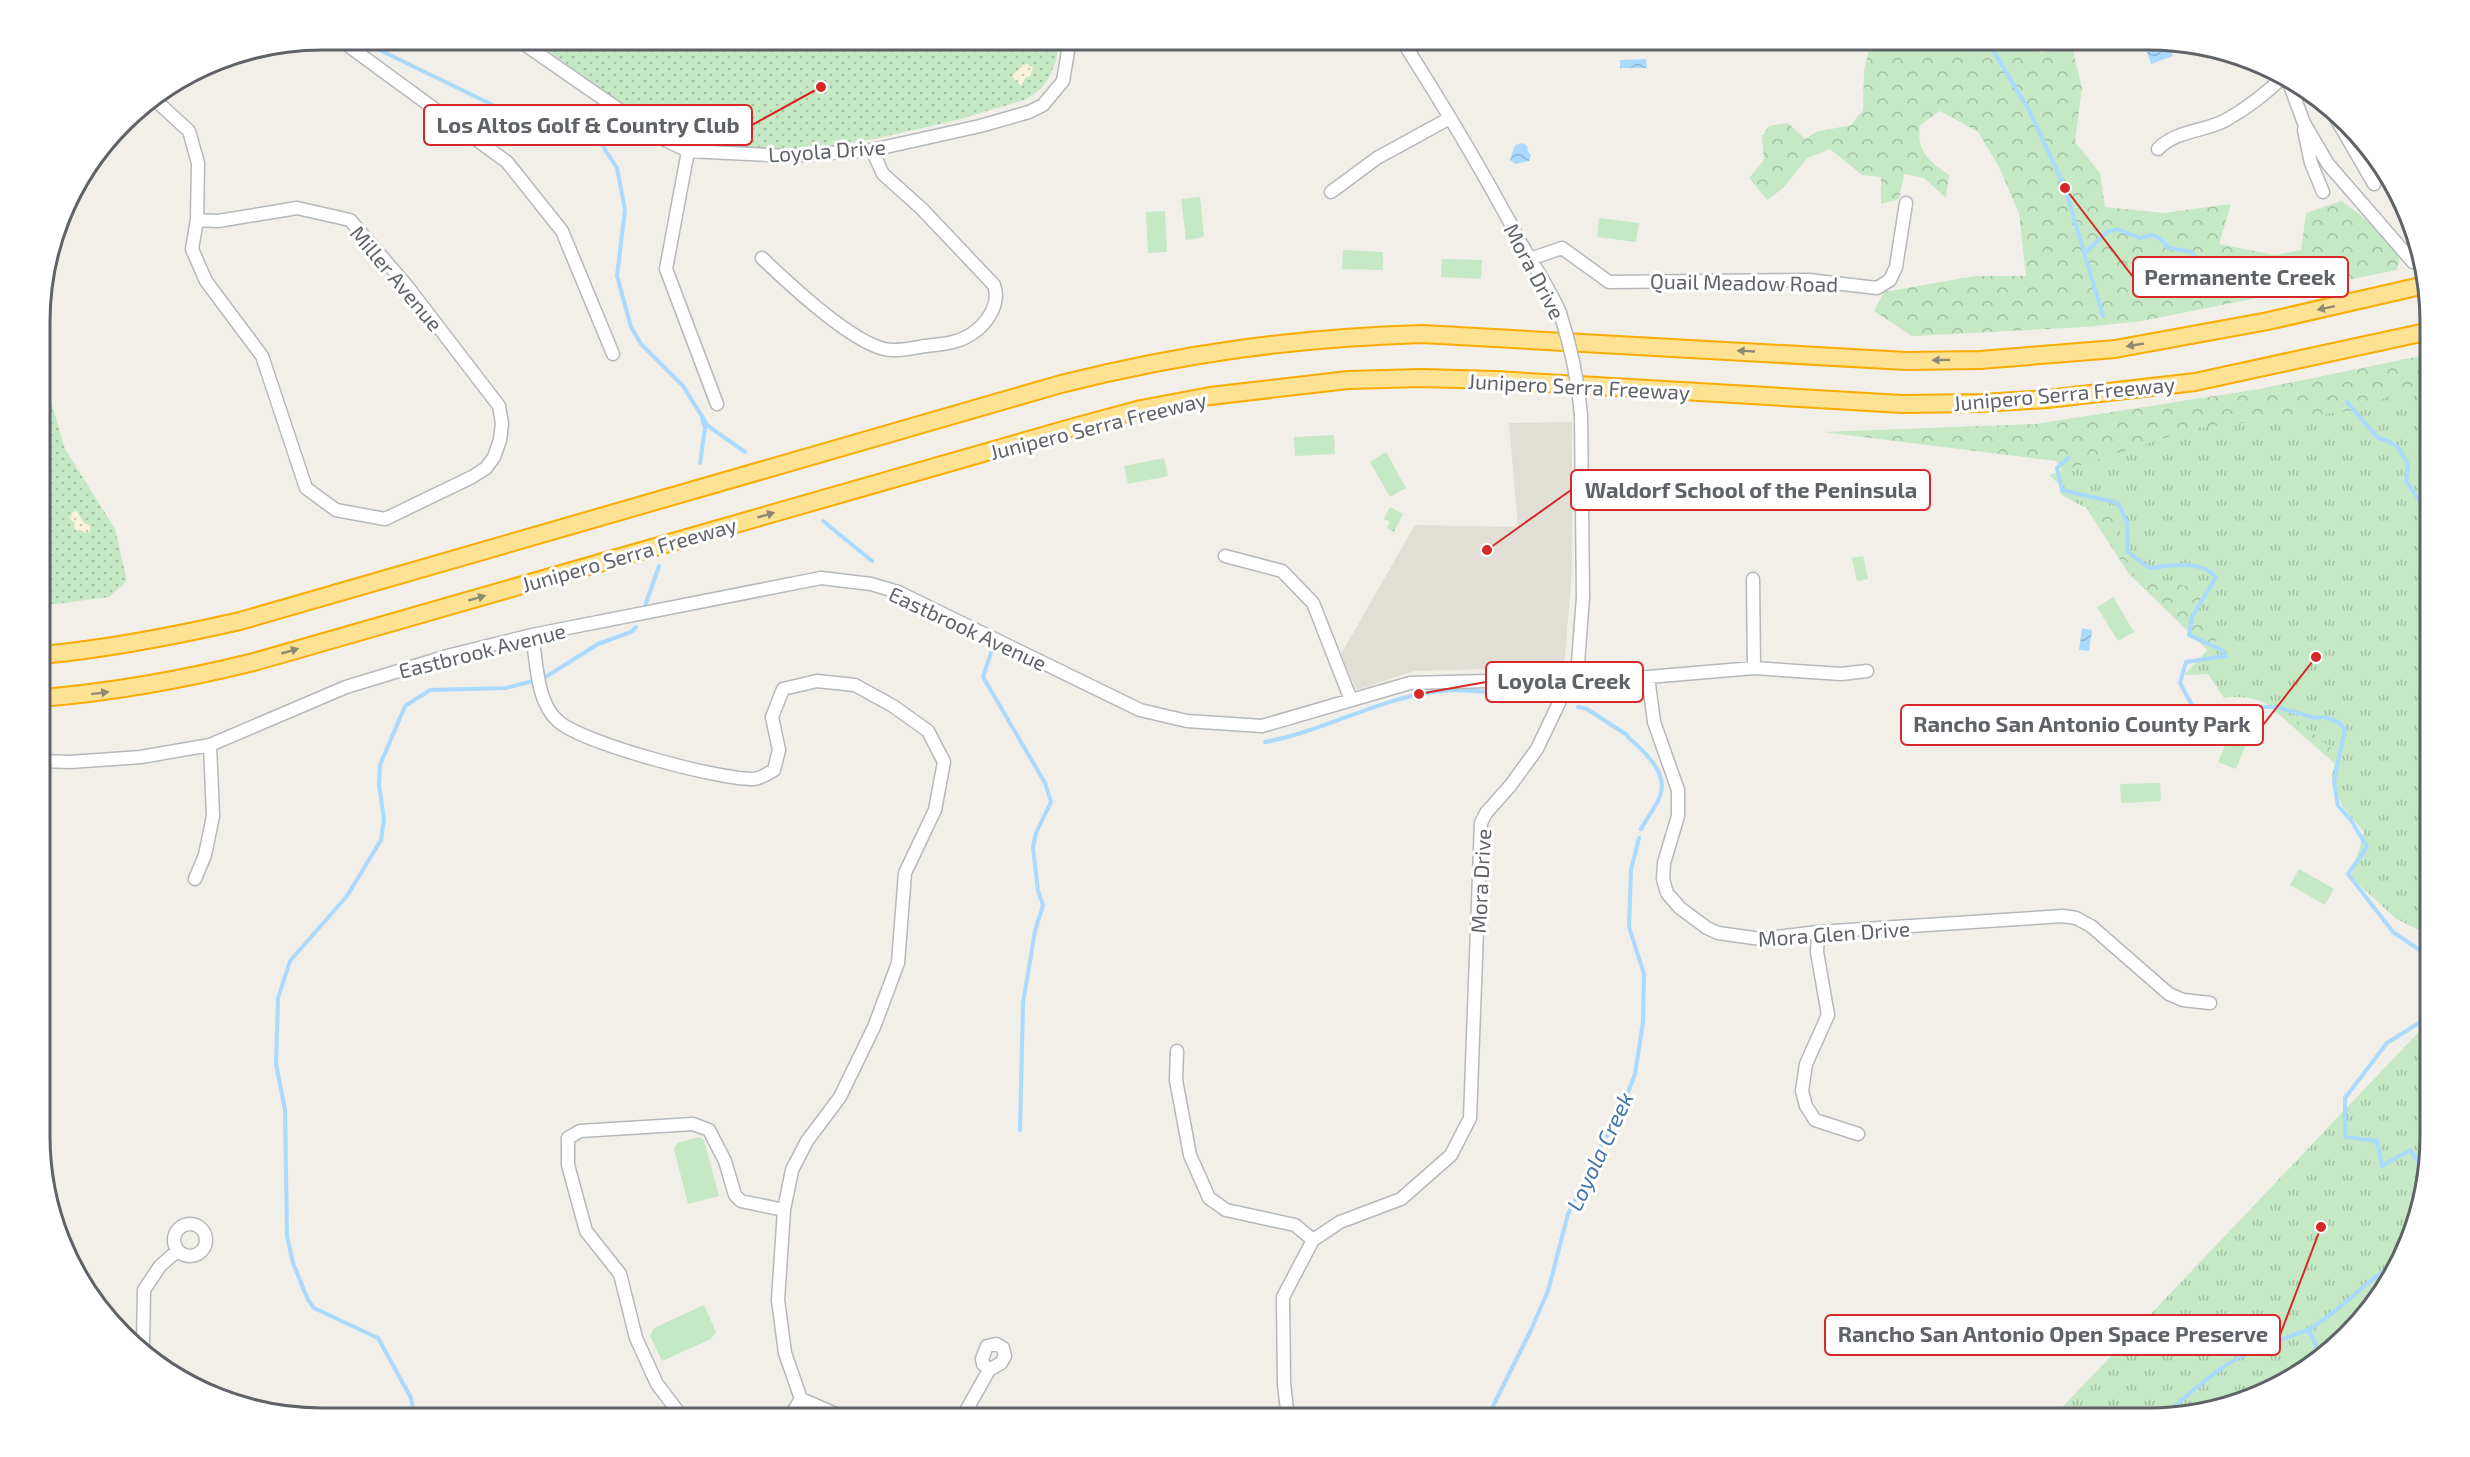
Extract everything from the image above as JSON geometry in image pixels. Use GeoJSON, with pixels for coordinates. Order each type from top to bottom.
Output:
{"type":"FeatureCollection","features":[{"type":"Feature","properties":{"kind":"highway","name":"Junipero Serra Freeway"},"geometry":{"type":"LineString","coordinates":[[50,654],[129,644],[240,621],[1061,384],[1132,366],[1204,353],[1338,337],[1422,334],[1906,361],[1980,360],[2115,349],[2188,337],[2418,287]]}},
{"type":"Feature","properties":{"kind":"highway","name":"Junipero Serra Freeway"},"geometry":{"type":"LineString","coordinates":[[50,697],[100,693],[179,680],[254,662],[1074,427],[1141,409],[1210,396],[1348,380],[1421,378],[1496,380],[1902,404],[1981,403],[2098,394],[2195,382],[2420,333]]}},
{"type":"Feature","properties":{"kind":"street"},"geometry":{"type":"LineString","coordinates":[[354,50],[507,162],[562,231],[613,354]]}},
{"type":"Feature","properties":{"kind":"street"},"geometry":{"type":"LineString","coordinates":[[533,50],[657,136],[688,151],[666,269],[717,404]]}},
{"type":"Feature","properties":{"kind":"street","name":"Loyola Drive"},"geometry":{"type":"LineString","coordinates":[[688,151],[789,156],[872,150],[980,126],[1029,112],[1043,105],[1063,81],[1068,50]]}},
{"type":"Feature","properties":{"kind":"street","name":"Mora Drive"},"geometry":{"type":"LineString","coordinates":[[1287,1408],[1284,1384],[1283,1297],[1313,1240],[1340,1222],[1401,1199],[1451,1155],[1470,1118],[1481,823],[1486,813],[1510,786],[1552,722],[1563,691],[1571,680],[1580,655],[1583,597],[1581,415],[1578,380],[1571,346],[1560,313],[1544,280],[1530,259],[1491,186],[1408,50]]}},
{"type":"Feature","properties":{"kind":"street"},"geometry":{"type":"LineString","coordinates":[[2158,149],[2171,138],[2225,120],[2277,82]]}},
{"type":"Feature","properties":{"kind":"street"},"geometry":{"type":"LineString","coordinates":[[2292,90],[2304,123],[2311,164],[2323,192]]}},
{"type":"Feature","properties":{"kind":"street"},"geometry":{"type":"LineString","coordinates":[[159,104],[189,131],[198,163],[197,220]]}},
{"type":"Feature","properties":{"kind":"street"},"geometry":{"type":"LineString","coordinates":[[1330,192],[1377,158],[1450,118]]}},
{"type":"Feature","properties":{"kind":"street"},"geometry":{"type":"LineString","coordinates":[[2304,123],[2338,177],[2413,262]]}},
{"type":"Feature","properties":{"kind":"street"},"geometry":{"type":"LineString","coordinates":[[2344,132],[2374,184]]}},
{"type":"Feature","properties":{"kind":"street"},"geometry":{"type":"LineString","coordinates":[[762,258],[845,328],[884,349],[954,343],[979,328],[994,305],[997,293],[994,285],[922,209],[883,174],[872,150]]}},
{"type":"Feature","properties":{"kind":"street","name":"Quail Meadow Road"},"geometry":{"type":"LineString","coordinates":[[1530,259],[1562,248],[1609,282],[1808,279],[1877,288],[1890,280],[1896,267],[1906,203]]}},
{"type":"Feature","properties":{"kind":"street","name":"Miller Avenue"},"geometry":{"type":"LineString","coordinates":[[297,208],[350,220],[407,286],[499,406],[500,440],[494,457],[486,468],[385,519],[336,510],[306,488],[262,356],[206,280],[192,249],[197,220],[218,221],[297,208]]}},
{"type":"Feature","properties":{"kind":"street"},"geometry":{"type":"LineString","coordinates":[[1225,556],[1282,571],[1313,603],[1351,700]]}},
{"type":"Feature","properties":{"kind":"street","name":"Eastbrook Avenue"},"geometry":{"type":"LineString","coordinates":[[50,761],[141,757],[210,745],[346,687],[451,656],[532,635],[822,578],[871,584],[898,592],[1140,710],[1176,719],[1262,726],[1410,683],[1648,677],[1754,668],[1841,674],[1867,671]]}},
{"type":"Feature","properties":{"kind":"street"},"geometry":{"type":"LineString","coordinates":[[1753,579],[1754,668]]}},
{"type":"Feature","properties":{"kind":"street"},"geometry":{"type":"LineString","coordinates":[[532,635],[543,697],[557,721],[583,737],[659,760],[735,778],[756,780],[774,770],[779,750],[772,717],[783,689],[817,681],[855,685],[893,706],[928,731],[944,762],[935,810],[905,873],[898,963],[874,1027],[840,1097],[807,1141],[792,1170],[784,1210],[778,1300],[785,1353],[801,1399],[821,1408]]}},
{"type":"Feature","properties":{"kind":"street","name":"Mora Glen Drive"},"geometry":{"type":"LineString","coordinates":[[1648,677],[1654,722],[1678,790],[1678,816],[1664,863],[1663,879],[1667,893],[1686,913],[1718,933],[1761,939],[1818,932],[2063,916],[2076,918],[2091,926],[2169,994],[2183,1000],[2210,1003]]}},
{"type":"Feature","properties":{"kind":"street"},"geometry":{"type":"LineString","coordinates":[[195,879],[206,855],[213,816],[210,745]]}},
{"type":"Feature","properties":{"kind":"street"},"geometry":{"type":"LineString","coordinates":[[1818,932],[1817,952],[1828,1015],[1806,1064],[1802,1090],[1806,1107],[1815,1120],[1858,1134]]}},
{"type":"Feature","properties":{"kind":"street"},"geometry":{"type":"LineString","coordinates":[[1177,1051],[1176,1080],[1190,1155],[1209,1198],[1226,1210],[1295,1225],[1313,1240]]}},
{"type":"Feature","properties":{"kind":"street"},"geometry":{"type":"LineString","coordinates":[[675,1408],[657,1384],[640,1347],[620,1274],[586,1231],[568,1165],[568,1138],[580,1131],[693,1124],[709,1130],[725,1161],[735,1196],[741,1201],[784,1210]]}},
{"type":"Feature","properties":{"kind":"street"},"geometry":{"type":"LineString","coordinates":[[143,1341],[144,1290],[160,1266],[177,1251]]}},
{"type":"Feature","properties":{"kind":"street"},"geometry":{"type":"LineString","coordinates":[[968,1408],[989,1370]]}},
{"type":"Feature","properties":{"kind":"street"},"geometry":{"type":"LineString","coordinates":[[795,1408],[801,1399]]}},
{"type":"Feature","properties":{"kind":"shaded area"},"geometry":{"type":"Polygon","coordinates":[[[1572,422],[1572,573],[1564,667],[1414,671],[1356,690],[1341,654],[1415,525],[1518,527],[1509,423],[1572,422]]]}},
{"type":"Feature","properties":{"kind":"green space"},"geometry":{"type":"Polygon","coordinates":[[[547,50],[1057,50],[1054,67],[1046,83],[1024,100],[957,120],[874,139],[803,151],[695,144],[676,138],[627,107],[547,50]]]}},
{"type":"Feature","properties":{"kind":"green space"},"geometry":{"type":"Polygon","coordinates":[[[1869,50],[2037,50],[2040,53],[2073,50],[2082,88],[2075,142],[2100,173],[2105,207],[2163,213],[2231,204],[2219,244],[2275,255],[2301,250],[2306,213],[2342,201],[2368,221],[2400,255],[2397,270],[2142,321],[2085,327],[1912,336],[1874,311],[1884,292],[1975,276],[2026,276],[2019,213],[1999,167],[1978,132],[1940,111],[1920,125],[1922,149],[1935,165],[1949,175],[1946,198],[1924,178],[1904,174],[1899,199],[1881,204],[1881,177],[1862,175],[1830,149],[1807,158],[1783,188],[1767,200],[1749,178],[1764,160],[1762,136],[1769,126],[1788,123],[1805,139],[1816,132],[1851,125],[1863,110],[1864,70],[1869,50]]]}},
{"type":"Feature","properties":{"kind":"green space"},"geometry":{"type":"Polygon","coordinates":[[[1200,197],[1204,237],[1186,240],[1181,199],[1200,197]]]}},
{"type":"Feature","properties":{"kind":"green space"},"geometry":{"type":"Polygon","coordinates":[[[1165,211],[1167,252],[1148,253],[1146,212],[1165,211]]]}},
{"type":"Feature","properties":{"kind":"green space"},"geometry":{"type":"Polygon","coordinates":[[[1599,218],[1639,223],[1636,242],[1597,237],[1599,218]]]}},
{"type":"Feature","properties":{"kind":"green space"},"geometry":{"type":"Polygon","coordinates":[[[1343,250],[1383,252],[1383,270],[1342,269],[1343,250]]]}},
{"type":"Feature","properties":{"kind":"green space"},"geometry":{"type":"Polygon","coordinates":[[[1442,259],[1482,260],[1481,279],[1441,277],[1442,259]]]}},
{"type":"Feature","properties":{"kind":"green space"},"geometry":{"type":"Polygon","coordinates":[[[2420,356],[2420,884],[2374,798],[2228,670],[2129,574],[2056,461],[1823,432],[2036,424],[2259,389],[2420,356]]]}},
{"type":"Feature","properties":{"kind":"green space"},"geometry":{"type":"Polygon","coordinates":[[[2420,384],[2420,454],[2411,458],[2420,483],[2420,931],[2395,918],[2351,877],[2364,832],[2342,806],[2332,777],[2337,752],[2298,722],[2271,705],[2240,697],[2224,698],[2208,674],[2184,675],[2217,640],[2195,611],[2207,591],[2134,574],[2117,522],[2109,509],[2084,507],[2060,494],[2061,486],[2049,475],[2196,428],[2352,411],[2420,384]]]}},
{"type":"Feature","properties":{"kind":"green space"},"geometry":{"type":"Polygon","coordinates":[[[50,398],[65,449],[115,529],[127,581],[109,597],[50,605],[50,398]]]}},
{"type":"Feature","properties":{"kind":"green space"},"geometry":{"type":"Polygon","coordinates":[[[1334,435],[1335,454],[1295,456],[1294,437],[1334,435]]]}},
{"type":"Feature","properties":{"kind":"green space"},"geometry":{"type":"Polygon","coordinates":[[[1386,452],[1406,488],[1390,497],[1370,462],[1386,452]]]}},
{"type":"Feature","properties":{"kind":"green space"},"geometry":{"type":"Polygon","coordinates":[[[1164,458],[1168,476],[1128,484],[1124,466],[1164,458]]]}},
{"type":"Feature","properties":{"kind":"green space"},"geometry":{"type":"Polygon","coordinates":[[[1390,507],[1403,514],[1394,532],[1387,528],[1390,522],[1384,519],[1390,507]]]}},
{"type":"Feature","properties":{"kind":"green space"},"geometry":{"type":"Polygon","coordinates":[[[1863,556],[1868,579],[1857,581],[1852,558],[1863,556]]]}},
{"type":"Feature","properties":{"kind":"green space"},"geometry":{"type":"Polygon","coordinates":[[[2113,597],[2134,632],[2118,641],[2097,607],[2113,597]]]}},
{"type":"Feature","properties":{"kind":"green space"},"geometry":{"type":"Polygon","coordinates":[[[2234,725],[2251,732],[2236,769],[2218,762],[2234,725]]]}},
{"type":"Feature","properties":{"kind":"green space"},"geometry":{"type":"Polygon","coordinates":[[[2160,783],[2161,801],[2121,803],[2120,784],[2160,783]]]}},
{"type":"Feature","properties":{"kind":"green space"},"geometry":{"type":"Polygon","coordinates":[[[2299,869],[2334,889],[2325,905],[2290,885],[2299,869]]]}},
{"type":"Feature","properties":{"kind":"green space"},"geometry":{"type":"Polygon","coordinates":[[[2420,1031],[2420,1154],[2411,1206],[2400,1240],[2384,1272],[2375,1287],[2341,1328],[2300,1362],[2285,1371],[2253,1387],[2219,1398],[2167,1407],[2062,1408],[2420,1031]]]}},
{"type":"Feature","properties":{"kind":"green space"},"geometry":{"type":"Polygon","coordinates":[[[699,1137],[704,1140],[719,1196],[688,1204],[674,1149],[677,1143],[699,1137]]]}},
{"type":"Feature","properties":{"kind":"green space"},"geometry":{"type":"Polygon","coordinates":[[[704,1305],[716,1332],[711,1339],[662,1361],[650,1336],[654,1328],[704,1305]]]}},
{"type":"Feature","properties":{"kind":"sand"},"geometry":{"type":"Polygon","coordinates":[[[1027,64],[1033,68],[1030,76],[1026,77],[1021,86],[1012,76],[1027,64]]]}},
{"type":"Feature","properties":{"kind":"sand"},"geometry":{"type":"Polygon","coordinates":[[[76,510],[84,523],[90,526],[90,532],[75,530],[74,522],[70,519],[76,510]]]}},
{"type":"Feature","properties":{"kind":"water"},"geometry":{"type":"Polygon","coordinates":[[[2171,50],[2173,56],[2151,64],[2147,52],[2171,50]]]}},
{"type":"Feature","properties":{"kind":"water"},"geometry":{"type":"Polygon","coordinates":[[[1646,59],[1647,68],[1620,68],[1620,60],[1646,59]]]}},
{"type":"Feature","properties":{"kind":"water"},"geometry":{"type":"Polygon","coordinates":[[[1523,143],[1528,147],[1527,150],[1531,155],[1529,161],[1515,164],[1510,160],[1515,145],[1523,143]]]}},
{"type":"Feature","properties":{"kind":"water"},"geometry":{"type":"Polygon","coordinates":[[[2082,628],[2092,630],[2089,651],[2079,650],[2082,628]]]}},
{"type":"Feature","properties":{"kind":"waterway","name":"Loyola Creek"},"geometry":{"type":"LineString","coordinates":[[380,50],[503,110],[545,126],[589,135],[602,145],[617,168],[625,210],[617,276],[631,327],[641,344],[683,386],[708,426],[745,452]]}},
{"type":"Feature","properties":{"kind":"waterway"},"geometry":{"type":"LineString","coordinates":[[1993,50],[2029,110],[2065,188],[2103,316]]}},
{"type":"Feature","properties":{"kind":"waterway"},"geometry":{"type":"LineString","coordinates":[[2085,253],[2107,232],[2117,229],[2140,238],[2152,235],[2159,238],[2169,248],[2192,252],[2202,266],[2211,267],[2221,274],[2242,278]]}},
{"type":"Feature","properties":{"kind":"waterway"},"geometry":{"type":"LineString","coordinates":[[2347,402],[2378,438],[2398,447],[2408,464],[2406,481],[2420,502]]}},
{"type":"Feature","properties":{"kind":"waterway"},"geometry":{"type":"LineString","coordinates":[[700,463],[705,428],[702,419]]}},
{"type":"Feature","properties":{"kind":"waterway"},"geometry":{"type":"LineString","coordinates":[[2068,458],[2057,468],[2062,490],[2118,503],[2127,522],[2128,552],[2149,568],[2175,565],[2193,566],[2209,571],[2216,577],[2192,617],[2189,635],[2222,650],[2226,656],[2186,662],[2180,683],[2193,707],[2276,707],[2316,718],[2324,717],[2338,722],[2345,729],[2334,781],[2338,806],[2351,820],[2367,847],[2348,874],[2393,932],[2420,950]]}},
{"type":"Feature","properties":{"kind":"waterway","name":"Loyola Creek"},"geometry":{"type":"LineString","coordinates":[[823,521],[872,561]]}},
{"type":"Feature","properties":{"kind":"waterway"},"geometry":{"type":"LineString","coordinates":[[646,603],[659,566]]}},
{"type":"Feature","properties":{"kind":"waterway"},"geometry":{"type":"LineString","coordinates":[[413,1408],[411,1398],[378,1338],[314,1308],[308,1300],[293,1263],[287,1236],[285,1110],[276,1064],[278,998],[290,961],[347,896],[381,840],[384,819],[379,785],[380,765],[405,706],[430,690],[506,688],[544,678],[598,644],[631,632],[636,627]]}},
{"type":"Feature","properties":{"kind":"waterway"},"geometry":{"type":"LineString","coordinates":[[993,646],[983,677],[1045,783],[1051,802],[1036,833],[1033,847],[1038,891],[1043,905],[1035,931],[1023,1003],[1020,1130]]}},
{"type":"Feature","properties":{"kind":"waterway","name":"Loyola Creek"},"geometry":{"type":"LineString","coordinates":[[1265,742],[1288,737],[1418,694],[1454,690],[1479,691],[1542,700]]}},
{"type":"Feature","properties":{"kind":"waterway","name":"Loyola Creek"},"geometry":{"type":"LineString","coordinates":[[1578,707],[1587,709],[1627,735]]}},
{"type":"Feature","properties":{"kind":"waterway","name":"Loyola Creek"},"geometry":{"type":"LineString","coordinates":[[1628,737],[1653,763],[1661,779],[1660,796],[1641,829]]}},
{"type":"Feature","properties":{"kind":"waterway","name":"Loyola Creek"},"geometry":{"type":"LineString","coordinates":[[1492,1408],[1548,1291],[1568,1214],[1592,1168],[1598,1151],[1621,1111],[1635,1074],[1643,1022],[1644,974],[1629,927],[1631,870],[1639,838]]}},
{"type":"Feature","properties":{"kind":"waterway"},"geometry":{"type":"LineString","coordinates":[[2419,1163],[2410,1150],[2382,1166],[2377,1141],[2345,1137],[2345,1098],[2387,1043],[2420,1022]]}},
{"type":"Feature","properties":{"kind":"waterway"},"geometry":{"type":"LineString","coordinates":[[2175,1406],[2207,1379],[2245,1354],[2321,1322],[2384,1271]]}},
{"type":"Feature","properties":{"kind":"waterway"},"geometry":{"type":"LineString","coordinates":[[2308,1329],[2316,1345],[2316,1350]]}},
{"type":"Feature","properties":{"kind":"place","name":"Los Altos Golf & Country Club"},"geometry":{"type":"Point","coordinates":[821,87]}},
{"type":"Feature","properties":{"kind":"place","name":"Permanente Creek"},"geometry":{"type":"Point","coordinates":[2065,188]}},
{"type":"Feature","properties":{"kind":"place","name":"Waldorf School of the Peninsula"},"geometry":{"type":"Point","coordinates":[1487,550]}},
{"type":"Feature","properties":{"kind":"place","name":"Rancho San Antonio County Park"},"geometry":{"type":"Point","coordinates":[2316,657]}},
{"type":"Feature","properties":{"kind":"place","name":"Loyola Creek"},"geometry":{"type":"Point","coordinates":[1419,694]}},
{"type":"Feature","properties":{"kind":"place","name":"Rancho San Antonio Open Space Preserve"},"geometry":{"type":"Point","coordinates":[2321,1227]}}]}
